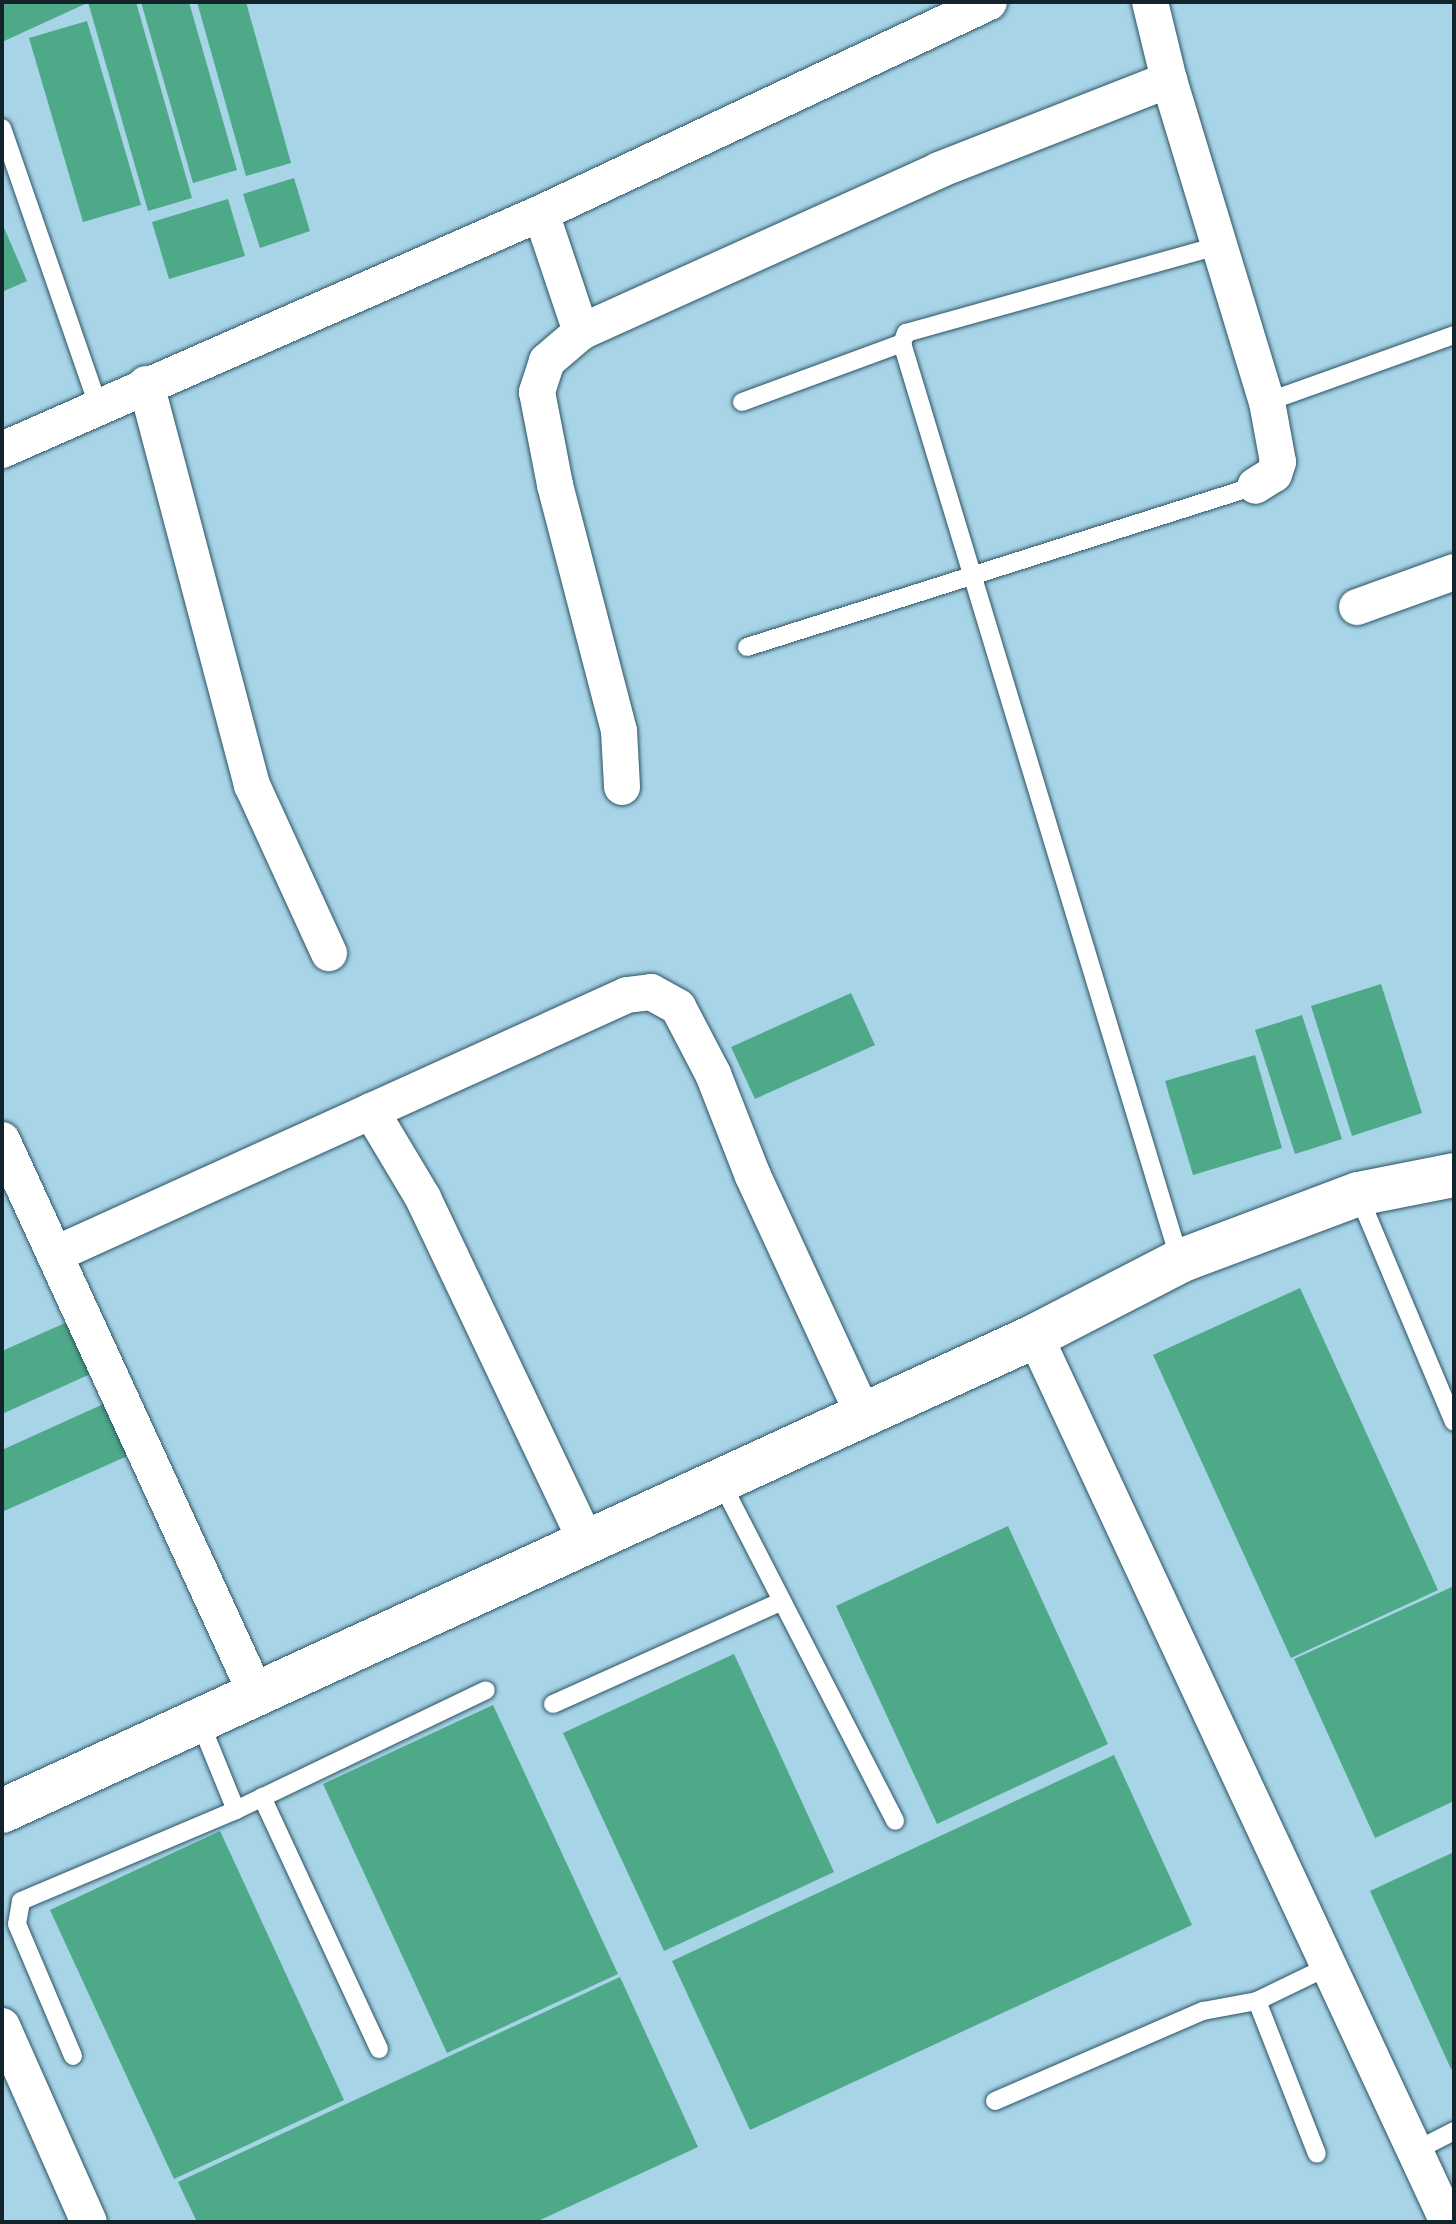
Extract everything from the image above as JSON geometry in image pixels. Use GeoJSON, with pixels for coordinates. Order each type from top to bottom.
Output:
{"type":"FeatureCollection","features":[{"type":"Feature","properties":{"kind":"street"},"geometry":{"type":"LineString","coordinates":[[2,450],[146,384],[541,213],[989,2]]}},
{"type":"Feature","properties":{"kind":"street"},"geometry":{"type":"LineString","coordinates":[[1150,2],[1169,80],[1267,402],[1278,462],[1274,474],[1255,486]]}},
{"type":"Feature","properties":{"kind":"street"},"geometry":{"type":"LineString","coordinates":[[622,787],[619,731],[555,485],[537,392],[547,361],[581,332],[939,170],[1169,80]]}},
{"type":"Feature","properties":{"kind":"street"},"geometry":{"type":"LineString","coordinates":[[541,213],[581,332]]}},
{"type":"Feature","properties":{"kind":"street"},"geometry":{"type":"LineString","coordinates":[[146,384],[252,785],[329,953]]}},
{"type":"Feature","properties":{"kind":"street"},"geometry":{"type":"LineString","coordinates":[[1357,607],[1454,572]]}},
{"type":"Feature","properties":{"kind":"street"},"geometry":{"type":"LineString","coordinates":[[58,1253],[627,995],[651,992],[678,1007],[713,1074],[753,1176],[864,1416]]}},
{"type":"Feature","properties":{"kind":"street"},"geometry":{"type":"LineString","coordinates":[[371,1111],[423,1198],[587,1543]]}},
{"type":"Feature","properties":{"kind":"street"},"geometry":{"type":"LineString","coordinates":[[2,1140],[58,1253],[257,1696]]}},
{"type":"Feature","properties":{"kind":"street"},"geometry":{"type":"LineString","coordinates":[[2,1811],[864,1416],[1035,1336],[1180,1261],[1358,1194],[1454,1175]]}},
{"type":"Feature","properties":{"kind":"street"},"geometry":{"type":"LineString","coordinates":[[1035,1336],[1448,2222]]}},
{"type":"Feature","properties":{"kind":"street"},"geometry":{"type":"LineString","coordinates":[[2,2026],[89,2222]]}},
{"type":"Feature","properties":{"kind":"lane"},"geometry":{"type":"LineString","coordinates":[[2,128],[98,406]]}},
{"type":"Feature","properties":{"kind":"lane"},"geometry":{"type":"LineString","coordinates":[[1180,1261],[902,343],[906,333],[1218,246]]}},
{"type":"Feature","properties":{"kind":"lane"},"geometry":{"type":"LineString","coordinates":[[1267,402],[1454,335]]}},
{"type":"Feature","properties":{"kind":"lane"},"geometry":{"type":"LineString","coordinates":[[742,402],[902,343]]}},
{"type":"Feature","properties":{"kind":"lane"},"geometry":{"type":"LineString","coordinates":[[747,647],[1255,486]]}},
{"type":"Feature","properties":{"kind":"lane"},"geometry":{"type":"LineString","coordinates":[[1358,1194],[1454,1422]]}},
{"type":"Feature","properties":{"kind":"lane"},"geometry":{"type":"LineString","coordinates":[[721,1482],[895,1821]]}},
{"type":"Feature","properties":{"kind":"lane"},"geometry":{"type":"LineString","coordinates":[[553,1704],[782,1601]]}},
{"type":"Feature","properties":{"kind":"lane"},"geometry":{"type":"LineString","coordinates":[[73,2056],[17,1924],[21,1901],[236,1810],[486,1690]]}},
{"type":"Feature","properties":{"kind":"lane"},"geometry":{"type":"LineString","coordinates":[[200,1722],[236,1810]]}},
{"type":"Feature","properties":{"kind":"lane"},"geometry":{"type":"LineString","coordinates":[[262,1797],[379,2049]]}},
{"type":"Feature","properties":{"kind":"lane"},"geometry":{"type":"LineString","coordinates":[[995,2101],[1203,2011],[1257,2001],[1329,1966]]}},
{"type":"Feature","properties":{"kind":"lane"},"geometry":{"type":"LineString","coordinates":[[1257,2001],[1317,2154]]}},
{"type":"Feature","properties":{"kind":"lane"},"geometry":{"type":"LineString","coordinates":[[1415,2151],[1454,2131]]}},
{"type":"Feature","properties":{"kind":"building"},"geometry":{"type":"Polygon","coordinates":[[[2,2],[85,2],[85,4],[2,42],[2,2]]]}},
{"type":"Feature","properties":{"kind":"building"},"geometry":{"type":"Polygon","coordinates":[[[88,2],[136,2],[192,198],[148,211],[88,2]]]}},
{"type":"Feature","properties":{"kind":"building"},"geometry":{"type":"Polygon","coordinates":[[[141,2],[189,2],[237,170],[193,183],[141,2]]]}},
{"type":"Feature","properties":{"kind":"building"},"geometry":{"type":"Polygon","coordinates":[[[197,2],[246,2],[291,163],[246,176],[197,2]]]}},
{"type":"Feature","properties":{"kind":"building"},"geometry":{"type":"Polygon","coordinates":[[[87,21],[141,205],[83,222],[29,38],[87,21]]]}},
{"type":"Feature","properties":{"kind":"building"},"geometry":{"type":"Polygon","coordinates":[[[294,178],[310,231],[260,248],[243,194],[294,178]]]}},
{"type":"Feature","properties":{"kind":"building"},"geometry":{"type":"Polygon","coordinates":[[[228,199],[245,256],[169,279],[152,222],[228,199]]]}},
{"type":"Feature","properties":{"kind":"building"},"geometry":{"type":"Polygon","coordinates":[[[2,223],[27,281],[2,292],[2,223]]]}},
{"type":"Feature","properties":{"kind":"building"},"geometry":{"type":"Polygon","coordinates":[[[1381,984],[1422,1113],[1352,1136],[1311,1006],[1381,984]]]}},
{"type":"Feature","properties":{"kind":"building"},"geometry":{"type":"Polygon","coordinates":[[[851,993],[875,1045],[755,1099],[731,1047],[851,993]]]}},
{"type":"Feature","properties":{"kind":"building"},"geometry":{"type":"Polygon","coordinates":[[[1302,1015],[1342,1139],[1295,1154],[1255,1030],[1302,1015]]]}},
{"type":"Feature","properties":{"kind":"building"},"geometry":{"type":"Polygon","coordinates":[[[1255,1055],[1282,1148],[1193,1175],[1165,1081],[1255,1055]]]}},
{"type":"Feature","properties":{"kind":"building"},"geometry":{"type":"Polygon","coordinates":[[[1300,1288],[1438,1590],[1291,1658],[1153,1355],[1300,1288]]]}},
{"type":"Feature","properties":{"kind":"building"},"geometry":{"type":"Polygon","coordinates":[[[74,1319],[97,1371],[2,1414],[2,1351],[74,1319]]]}},
{"type":"Feature","properties":{"kind":"building"},"geometry":{"type":"Polygon","coordinates":[[[110,1401],[134,1453],[2,1512],[2,1450],[110,1401]]]}},
{"type":"Feature","properties":{"kind":"building"},"geometry":{"type":"Polygon","coordinates":[[[1008,1526],[1108,1744],[937,1824],[836,1606],[1008,1526]]]}},
{"type":"Feature","properties":{"kind":"building"},"geometry":{"type":"Polygon","coordinates":[[[1454,1586],[1454,1801],[1375,1838],[1294,1659],[1454,1586]]]}},
{"type":"Feature","properties":{"kind":"building"},"geometry":{"type":"Polygon","coordinates":[[[734,1654],[834,1872],[664,1951],[563,1733],[734,1654]]]}},
{"type":"Feature","properties":{"kind":"building"},"geometry":{"type":"Polygon","coordinates":[[[493,1705],[618,1974],[447,2053],[323,1784],[493,1705]]]}},
{"type":"Feature","properties":{"kind":"building"},"geometry":{"type":"Polygon","coordinates":[[[1114,1755],[1192,1925],[750,2130],[672,1961],[1114,1755]]]}},
{"type":"Feature","properties":{"kind":"building"},"geometry":{"type":"Polygon","coordinates":[[[220,1831],[344,2100],[174,2179],[50,1910],[220,1831]]]}},
{"type":"Feature","properties":{"kind":"building"},"geometry":{"type":"Polygon","coordinates":[[[1454,1852],[1454,2068],[1451,2069],[1370,1891],[1454,1852]]]}},
{"type":"Feature","properties":{"kind":"building"},"geometry":{"type":"Polygon","coordinates":[[[620,1977],[698,2147],[536,2222],[197,2222],[178,2182],[620,1977]]]}}]}
